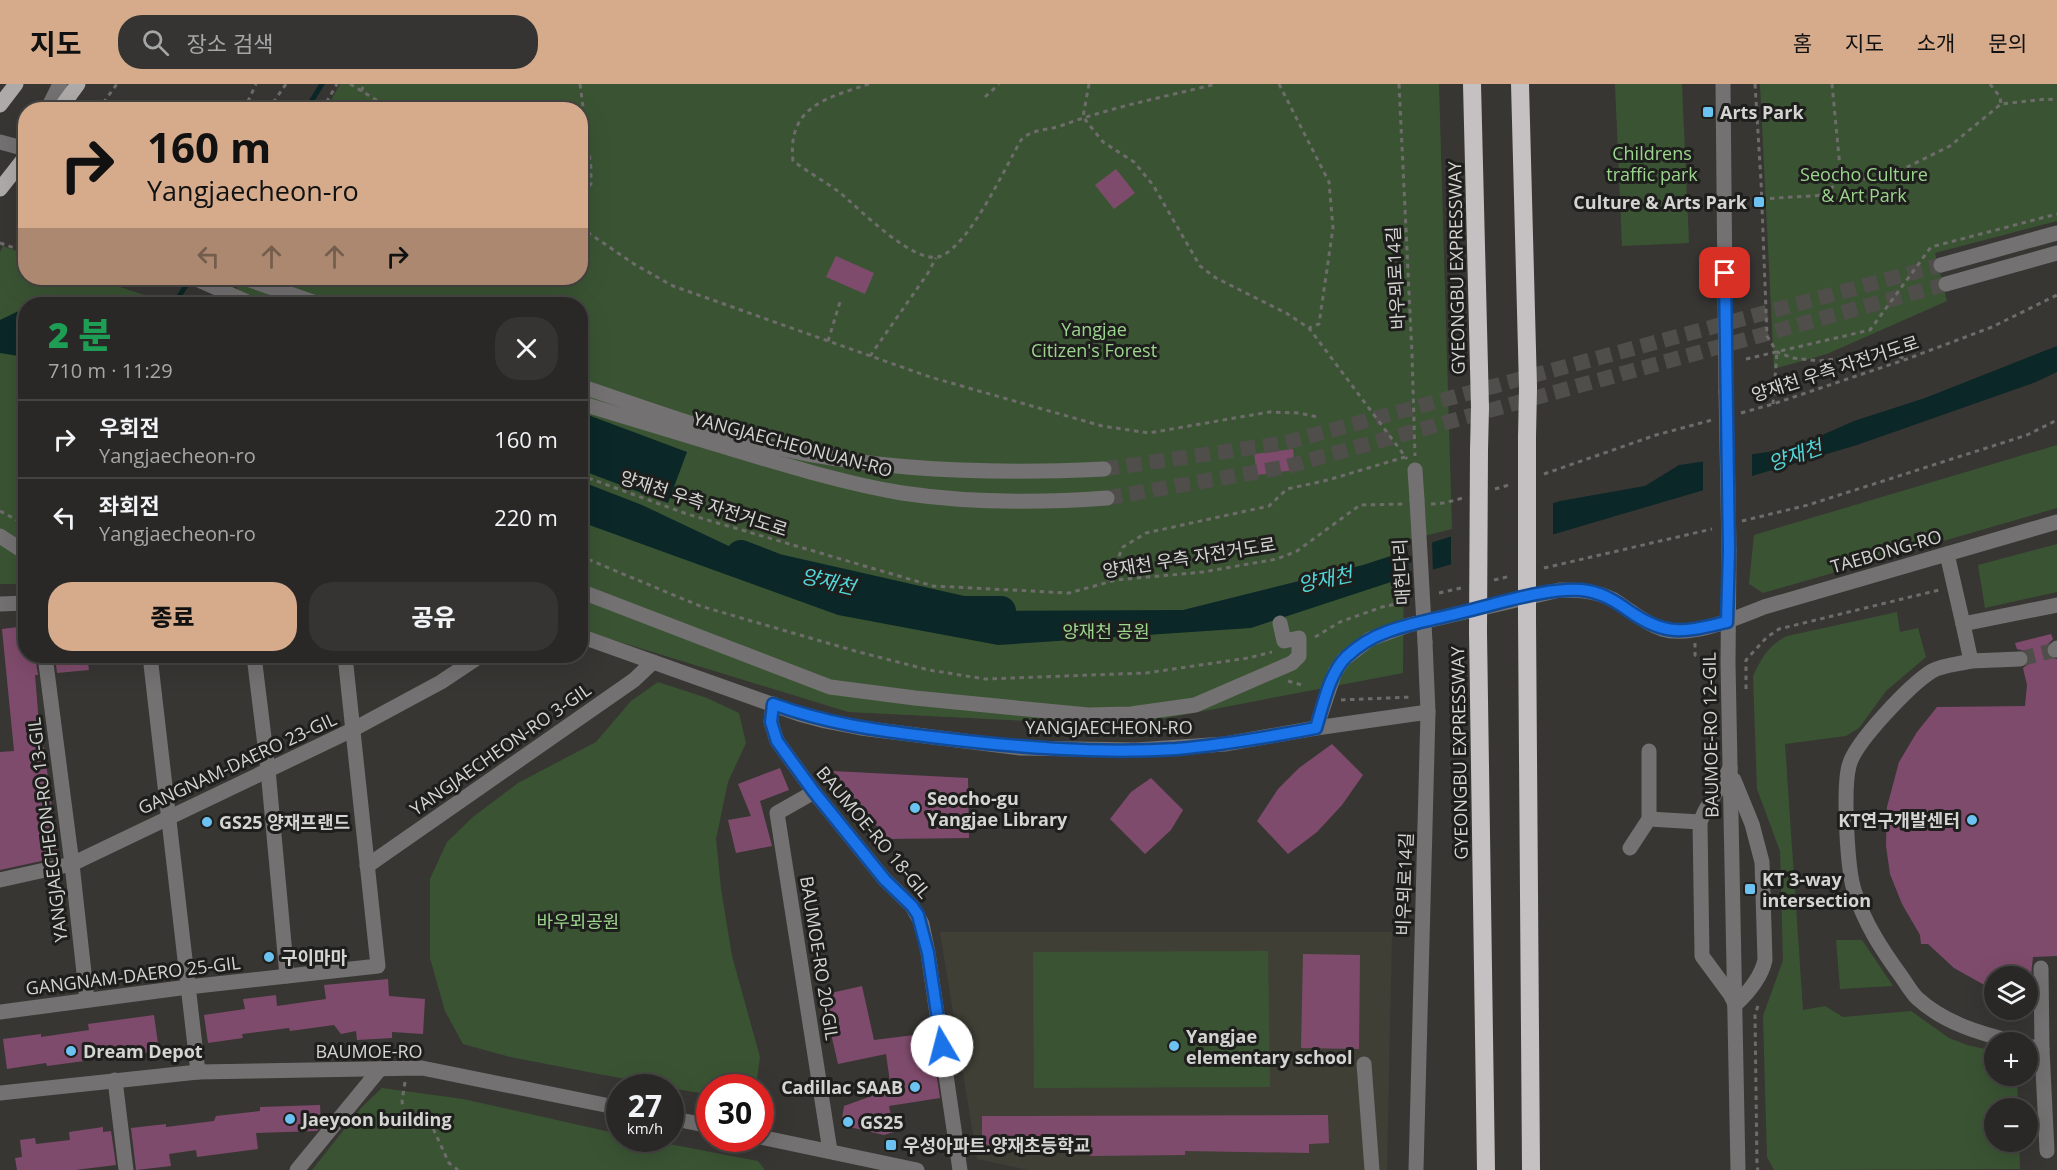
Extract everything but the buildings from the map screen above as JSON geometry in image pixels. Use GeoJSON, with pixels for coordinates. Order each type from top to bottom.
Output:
{"type":"FeatureCollection","features":[{"type":"Feature","properties":{"kind":"highway","name":"GYEONGBU EXPRESSWAY"},"geometry":{"type":"LineString","coordinates":[[1472,84],[1480,408],[1478,632],[1486,1170]]}},
{"type":"Feature","properties":{"kind":"highway"},"geometry":{"type":"LineString","coordinates":[[1520,84],[1528,375],[1527,618],[1531,1162]]}},
{"type":"Feature","properties":{"kind":"main road"},"geometry":{"type":"LineString","coordinates":[[0,105],[16,84]]}},
{"type":"Feature","properties":{"kind":"main road"},"geometry":{"type":"LineString","coordinates":[[65,102],[78,84]]}},
{"type":"Feature","properties":{"kind":"main road"},"geometry":{"type":"LineString","coordinates":[[0,189],[18,166]]}},
{"type":"Feature","properties":{"kind":"street"},"geometry":{"type":"LineString","coordinates":[[51,102],[60,84]]}},
{"type":"Feature","properties":{"kind":"street","name":"BAUMOE-RO 12-GIL"},"geometry":{"type":"LineString","coordinates":[[1723,84],[1729,551],[1727,622],[1738,1170]]}},
{"type":"Feature","properties":{"kind":"street"},"geometry":{"type":"LineString","coordinates":[[0,142],[18,146]]}},
{"type":"Feature","properties":{"kind":"street"},"geometry":{"type":"LineString","coordinates":[[1941,265],[2057,233]]}},
{"type":"Feature","properties":{"kind":"street"},"geometry":{"type":"LineString","coordinates":[[1946,284],[2057,254]]}},
{"type":"Feature","properties":{"kind":"street"},"geometry":{"type":"LineString","coordinates":[[210,285],[236,297]]}},
{"type":"Feature","properties":{"kind":"street"},"geometry":{"type":"LineString","coordinates":[[264,285],[300,297]]}},
{"type":"Feature","properties":{"kind":"street","name":"YANGJAECHEONUAN-RO"},"geometry":{"type":"LineString","coordinates":[[588,389],[712,436],[846,482],[902,493],[955,498],[1022,501],[1107,498]]}},
{"type":"Feature","properties":{"kind":"street","name":"YANGJAECHEONUAN-RO"},"geometry":{"type":"LineString","coordinates":[[588,405],[712,436],[863,462],[955,471],[1033,473],[1104,470]]}},
{"type":"Feature","properties":{"kind":"street","name":"매헌다리"},"geometry":{"type":"LineString","coordinates":[[1415,470],[1427,693]]}},
{"type":"Feature","properties":{"kind":"street","name":"TAEBONG-RO"},"geometry":{"type":"LineString","coordinates":[[1727,622],[1764,607],[2057,522]]}},
{"type":"Feature","properties":{"kind":"street"},"geometry":{"type":"LineString","coordinates":[[0,536],[18,549]]}},
{"type":"Feature","properties":{"kind":"street"},"geometry":{"type":"LineString","coordinates":[[1947,554],[1971,661]]}},
{"type":"Feature","properties":{"kind":"street"},"geometry":{"type":"LineString","coordinates":[[1428,712],[1316,728],[1335,672],[1344,659],[1370,639],[1409,625],[1560,590],[1589,591],[1600,594],[1663,629],[1680,631],[1727,622]]}},
{"type":"Feature","properties":{"kind":"street"},"geometry":{"type":"LineString","coordinates":[[588,594],[830,687],[1088,715],[1131,714],[1195,705],[1292,663],[1299,656],[1299,638],[1284,641],[1280,623]]}},
{"type":"Feature","properties":{"kind":"street"},"geometry":{"type":"LineString","coordinates":[[1963,624],[2057,605]]}},
{"type":"Feature","properties":{"kind":"street","name":"YANGJAECHEON-RO"},"geometry":{"type":"LineString","coordinates":[[588,639],[825,721],[861,728],[1020,748],[1136,750],[1177,748],[1225,744],[1316,728]]}},
{"type":"Feature","properties":{"kind":"street"},"geometry":{"type":"LineString","coordinates":[[1984,1034],[1948,1020],[1916,998],[1876,941],[1854,891],[1846,800],[1849,765],[1856,750],[1893,704],[1933,670],[1971,661],[2020,659]]}},
{"type":"Feature","properties":{"kind":"street","name":"YANGJAECHEON-RO 3-GIL"},"geometry":{"type":"LineString","coordinates":[[367,866],[634,680],[653,662]]}},
{"type":"Feature","properties":{"kind":"street","name":"YANGJAECHEON-RO 13-GIL"},"geometry":{"type":"LineString","coordinates":[[46,663],[87,1000]]}},
{"type":"Feature","properties":{"kind":"street"},"geometry":{"type":"LineString","coordinates":[[151,663],[198,1072]]}},
{"type":"Feature","properties":{"kind":"street"},"geometry":{"type":"LineString","coordinates":[[255,663],[268,770],[287,976]]}},
{"type":"Feature","properties":{"kind":"street"},"geometry":{"type":"LineString","coordinates":[[346,663],[367,866]]}},
{"type":"Feature","properties":{"kind":"street","name":"GANGNAM-DAERO 23-GIL"},"geometry":{"type":"LineString","coordinates":[[0,880],[72,864],[352,730],[441,682],[470,663]]}},
{"type":"Feature","properties":{"kind":"street","name":"비우뫼로14길"},"geometry":{"type":"LineString","coordinates":[[1416,1170],[1427,693]]}},
{"type":"Feature","properties":{"kind":"street","name":"BAUMOE-RO 18-GIL"},"geometry":{"type":"LineString","coordinates":[[773,704],[771,722],[777,741],[814,792],[885,880],[912,906],[922,924],[960,1170]]}},
{"type":"Feature","properties":{"kind":"street"},"geometry":{"type":"LineString","coordinates":[[1630,848],[1649,819],[1649,751]]}},
{"type":"Feature","properties":{"kind":"street"},"geometry":{"type":"LineString","coordinates":[[1730,768],[1752,824],[1762,862],[1765,960],[1762,972],[1735,1005],[1730,994],[1702,956],[1700,822],[1704,811],[1730,768]]}},
{"type":"Feature","properties":{"kind":"street","name":"BAUMOE-RO 20-GIL"},"geometry":{"type":"LineString","coordinates":[[814,792],[777,813],[830,1151]]}},
{"type":"Feature","properties":{"kind":"street"},"geometry":{"type":"LineString","coordinates":[[1649,819],[1700,822]]}},
{"type":"Feature","properties":{"kind":"street","name":"GANGNAM-DAERO 25-GIL"},"geometry":{"type":"LineString","coordinates":[[0,1012],[188,987],[378,966],[367,866]]}},
{"type":"Feature","properties":{"kind":"street"},"geometry":{"type":"LineString","coordinates":[[2036,1032],[2041,968]]}},
{"type":"Feature","properties":{"kind":"street"},"geometry":{"type":"LineString","coordinates":[[1364,1064],[1372,1170]]}},
{"type":"Feature","properties":{"kind":"street","name":"BAUMOE-RO"},"geometry":{"type":"LineString","coordinates":[[0,1092],[198,1072],[422,1068],[606,1105]]}},
{"type":"Feature","properties":{"kind":"street"},"geometry":{"type":"LineString","coordinates":[[297,1170],[380,1069]]}},
{"type":"Feature","properties":{"kind":"street"},"geometry":{"type":"LineString","coordinates":[[2038,1071],[2048,1150]]}},
{"type":"Feature","properties":{"kind":"street"},"geometry":{"type":"LineString","coordinates":[[115,1080],[126,1170]]}},
{"type":"Feature","properties":{"kind":"street"},"geometry":{"type":"LineString","coordinates":[[774,1140],[917,1170]]}},
{"type":"Feature","properties":{"kind":"path"},"geometry":{"type":"LineString","coordinates":[[104,102],[117,84]]}},
{"type":"Feature","properties":{"kind":"path"},"geometry":{"type":"LineString","coordinates":[[248,102],[256,84]]}},
{"type":"Feature","properties":{"kind":"path"},"geometry":{"type":"LineString","coordinates":[[274,102],[286,84]]}},
{"type":"Feature","properties":{"kind":"path"},"geometry":{"type":"LineString","coordinates":[[327,102],[337,84]]}},
{"type":"Feature","properties":{"kind":"path"},"geometry":{"type":"LineString","coordinates":[[350,84],[380,102]]}},
{"type":"Feature","properties":{"kind":"path"},"geometry":{"type":"LineString","coordinates":[[361,91],[365,84]]}},
{"type":"Feature","properties":{"kind":"path"},"geometry":{"type":"LineString","coordinates":[[580,84],[582,102]]}},
{"type":"Feature","properties":{"kind":"path"},"geometry":{"type":"LineString","coordinates":[[869,84],[824,99],[809,110],[797,125],[791,145],[793,161],[838,192],[886,234],[927,257],[936,258]]}},
{"type":"Feature","properties":{"kind":"path"},"geometry":{"type":"LineString","coordinates":[[985,97],[999,84]]}},
{"type":"Feature","properties":{"kind":"path"},"geometry":{"type":"LineString","coordinates":[[1089,84],[1083,117],[1102,142],[1134,162],[1154,185],[1200,266],[1216,278],[1286,313],[1309,328],[1415,470]]}},
{"type":"Feature","properties":{"kind":"path"},"geometry":{"type":"LineString","coordinates":[[870,356],[936,258],[949,251],[962,238],[1028,132],[1061,126],[1083,117],[1216,84]]}},
{"type":"Feature","properties":{"kind":"path"},"geometry":{"type":"LineString","coordinates":[[1279,84],[1329,182],[1333,228],[1318,324],[1309,328]]}},
{"type":"Feature","properties":{"kind":"path","name":"바우뫼로14길"},"geometry":{"type":"LineString","coordinates":[[1399,84],[1412,354],[1415,470]]}},
{"type":"Feature","properties":{"kind":"path"},"geometry":{"type":"LineString","coordinates":[[1755,84],[1767,336],[1777,352],[1773,404]]}},
{"type":"Feature","properties":{"kind":"path"},"geometry":{"type":"LineString","coordinates":[[1832,84],[1841,178]]}},
{"type":"Feature","properties":{"kind":"path"},"geometry":{"type":"LineString","coordinates":[[1990,84],[2000,97],[2001,104]]}},
{"type":"Feature","properties":{"kind":"path"},"geometry":{"type":"LineString","coordinates":[[1761,199],[1825,195],[1841,178],[1870,178],[1899,171],[1950,146],[2001,104],[2057,100]]}},
{"type":"Feature","properties":{"kind":"path"},"geometry":{"type":"LineString","coordinates":[[588,145],[591,184],[588,187]]}},
{"type":"Feature","properties":{"kind":"path"},"geometry":{"type":"LineString","coordinates":[[1746,359],[1870,330],[1931,247],[2057,214]]}},
{"type":"Feature","properties":{"kind":"path"},"geometry":{"type":"LineString","coordinates":[[588,232],[634,264],[673,286],[930,377],[1102,426],[1149,434],[1269,412],[1299,413],[1317,417]]}},
{"type":"Feature","properties":{"kind":"path"},"geometry":{"type":"LineString","coordinates":[[0,243],[18,249]]}},
{"type":"Feature","properties":{"kind":"path","name":"양재천 우측 자전거도로"},"geometry":{"type":"LineString","coordinates":[[1741,413],[1907,359],[1992,327],[2057,296]]}},
{"type":"Feature","properties":{"kind":"path"},"geometry":{"type":"LineString","coordinates":[[828,341],[840,302]]}},
{"type":"Feature","properties":{"kind":"path"},"geometry":{"type":"LineString","coordinates":[[1777,352],[1793,358],[1819,361],[1887,352],[1907,359]]}},
{"type":"Feature","properties":{"kind":"path"},"geometry":{"type":"LineString","coordinates":[[1536,477],[1656,435],[1719,418]]}},
{"type":"Feature","properties":{"kind":"path"},"geometry":{"type":"LineString","coordinates":[[1740,522],[1808,505],[2016,439],[2057,420]]}},
{"type":"Feature","properties":{"kind":"path"},"geometry":{"type":"LineString","coordinates":[[1108,582],[1123,547],[1146,533],[1269,506],[1287,489],[1328,480],[1405,457]]}},
{"type":"Feature","properties":{"kind":"path","name":"양재천 우측 자전거도로"},"geometry":{"type":"LineString","coordinates":[[588,478],[687,514],[933,586],[1069,592],[1108,582],[1203,572],[1277,559],[1297,551],[1360,505],[1444,503],[1467,497]]}},
{"type":"Feature","properties":{"kind":"path"},"geometry":{"type":"LineString","coordinates":[[1490,490],[1513,483]]}},
{"type":"Feature","properties":{"kind":"path"},"geometry":{"type":"LineString","coordinates":[[0,511],[18,521]]}},
{"type":"Feature","properties":{"kind":"path"},"geometry":{"type":"LineString","coordinates":[[1537,570],[1717,527]]}},
{"type":"Feature","properties":{"kind":"path"},"geometry":{"type":"LineString","coordinates":[[588,559],[700,606],[866,654],[929,670],[985,679],[1146,673],[1248,658],[1299,645],[1340,621],[1415,599]]}},
{"type":"Feature","properties":{"kind":"path"},"geometry":{"type":"LineString","coordinates":[[1493,580],[1515,575]]}},
{"type":"Feature","properties":{"kind":"path"},"geometry":{"type":"LineString","coordinates":[[1437,594],[1471,586]]}},
{"type":"Feature","properties":{"kind":"path"},"geometry":{"type":"LineString","coordinates":[[1746,696],[1746,660],[1767,637],[1779,629],[1955,586]]}},
{"type":"Feature","properties":{"kind":"path"},"geometry":{"type":"LineString","coordinates":[[1339,700],[1414,697],[1427,693]]}},
{"type":"Feature","properties":{"kind":"path"},"geometry":{"type":"LineString","coordinates":[[1758,1003],[1755,1014],[1758,1170]]}},
{"type":"Feature","properties":{"kind":"path"},"geometry":{"type":"LineString","coordinates":[[407,1068],[402,1101],[405,1122],[431,1124],[449,1162],[458,1170]]}},
{"type":"Feature","properties":{"kind":"shaded area","name":"Yangjae elementary school"},"geometry":{"type":"Polygon","coordinates":[[[940,932],[1392,932],[1387,1170],[1029,1170],[977,1159],[940,932]]]}},
{"type":"Feature","properties":{"kind":"green space","name":"Yangjae Citizen's Forest"},"geometry":{"type":"Polygon","coordinates":[[[340,84],[1439,84],[1452,529],[1404,541],[1403,673],[1125,726],[848,712],[588,632],[588,297],[239,297],[236,285],[588,285],[588,102],[330,102],[340,84]]]}},
{"type":"Feature","properties":{"kind":"green space","name":"Childrens traffic park"},"geometry":{"type":"Polygon","coordinates":[[[1615,84],[1682,84],[1689,243],[1622,246],[1615,84]]]}},
{"type":"Feature","properties":{"kind":"green space","name":"Seocho Culture & Art Park"},"geometry":{"type":"Polygon","coordinates":[[[1760,84],[2057,84],[2057,221],[1935,253],[1947,301],[1827,354],[1774,369],[1760,84]]]}},
{"type":"Feature","properties":{"kind":"green space"},"geometry":{"type":"Polygon","coordinates":[[[3,246],[18,251],[18,285],[114,285],[150,297],[18,297],[18,584],[0,584],[0,252],[3,246]]]}},
{"type":"Feature","properties":{"kind":"green space"},"geometry":{"type":"Polygon","coordinates":[[[2057,445],[2057,508],[1763,593],[1749,584],[1754,535],[2057,445]]]}},
{"type":"Feature","properties":{"kind":"green space"},"geometry":{"type":"Polygon","coordinates":[[[2057,544],[2057,592],[1985,608],[1978,565],[2057,544]]]}},
{"type":"Feature","properties":{"kind":"green space"},"geometry":{"type":"Polygon","coordinates":[[[1897,612],[1900,632],[1918,628],[1926,657],[1886,691],[1859,728],[1846,736],[1785,744],[1803,1010],[1825,1006],[1843,1017],[1911,1011],[1949,1038],[1984,1049],[1984,1086],[2017,1086],[2018,1098],[1984,1098],[1984,1152],[2019,1152],[2020,1169],[1774,1170],[1767,1157],[1763,1016],[1783,960],[1780,851],[1757,789],[1753,676],[1767,652],[1775,643],[1787,636],[1897,612]]]}},
{"type":"Feature","properties":{"kind":"green space","name":"바우뫼공원"},"geometry":{"type":"Polygon","coordinates":[[[658,682],[707,698],[739,713],[746,743],[728,782],[716,839],[721,889],[732,956],[760,1057],[758,1074],[696,1074],[696,1092],[684,1090],[684,1074],[606,1075],[510,1057],[463,1044],[445,1011],[430,958],[430,879],[447,842],[473,817],[518,783],[596,742],[631,701],[658,682]]]}},
{"type":"Feature","properties":{"kind":"green space"},"geometry":{"type":"Polygon","coordinates":[[[1836,940],[1862,940],[1893,986],[1840,989],[1836,940]]]}},
{"type":"Feature","properties":{"kind":"green space"},"geometry":{"type":"Polygon","coordinates":[[[1268,951],[1270,1087],[1034,1088],[1033,952],[1268,951]]]}},
{"type":"Feature","properties":{"kind":"green space"},"geometry":{"type":"Polygon","coordinates":[[[382,1088],[463,1099],[606,1131],[606,1152],[684,1152],[684,1147],[696,1149],[696,1152],[711,1152],[758,1161],[765,1170],[312,1170],[362,1107],[382,1088]]]}},
{"type":"Feature","properties":{"kind":"water"},"geometry":{"type":"Polygon","coordinates":[[[18,311],[18,356],[0,353],[0,320],[18,311]]]}},
{"type":"Feature","properties":{"kind":"water"},"geometry":{"type":"Polygon","coordinates":[[[2057,346],[2057,372],[2036,382],[1857,445],[1391,582],[1251,628],[998,645],[838,615],[588,525],[588,484],[642,505],[777,569],[962,611],[1183,610],[1363,565],[1560,501],[1645,486],[1679,465],[1768,452],[1804,443],[1854,421],[1925,398],[2057,346]]]}},
{"type":"Feature","properties":{"kind":"water"},"geometry":{"type":"Polygon","coordinates":[[[588,415],[687,452],[668,503],[588,473],[588,415]]]}},
{"type":"Feature","properties":{"kind":"pier"},"geometry":{"type":"Polygon","coordinates":[[[1752,452],[1752,479],[1703,493],[1703,459],[1752,452]]]}},
{"type":"Feature","properties":{"kind":"pier"},"geometry":{"type":"Polygon","coordinates":[[[1553,500],[1553,537],[1451,568],[1451,534],[1553,500]]]}},
{"type":"Feature","properties":{"kind":"pier"},"geometry":{"type":"Polygon","coordinates":[[[1432,540],[1433,573],[1409,580],[1408,548],[1432,540]]]}},
{"type":"Feature","properties":{"kind":"waterway"},"geometry":{"type":"LineString","coordinates":[[311,102],[322,84]]}},
{"type":"Feature","properties":{"kind":"waterway"},"geometry":{"type":"LineString","coordinates":[[179,297],[186,285]]}},
{"type":"Feature","properties":{"kind":"waterway","name":"양재천"},"geometry":{"type":"LineString","coordinates":[[741,555],[777,569],[962,611],[1001,611]]}},
{"type":"Feature","properties":{"kind":"tunnel"},"geometry":{"type":"LineString","coordinates":[[1104,469],[1284,443],[1941,265]]}},
{"type":"Feature","properties":{"kind":"tunnel"},"geometry":{"type":"LineString","coordinates":[[1107,498],[1285,467],[1946,284]]}},
{"type":"Feature","properties":{"kind":"tunnel"},"geometry":{"type":"LineString","coordinates":[[2020,659],[2055,650]]}},
{"type":"Feature","properties":{"kind":"place","name":"Arts Park"},"geometry":{"type":"Point","coordinates":[1708,112]}},
{"type":"Feature","properties":{"kind":"place","name":"Culture & Arts Park"},"geometry":{"type":"Point","coordinates":[1759,202]}},
{"type":"Feature","properties":{"kind":"place","name":"Seocho-gu Yangjae Library"},"geometry":{"type":"Point","coordinates":[915,808]}},
{"type":"Feature","properties":{"kind":"place","name":"KT연구개발센터"},"geometry":{"type":"Point","coordinates":[1972,820]}},
{"type":"Feature","properties":{"kind":"place","name":"GS25 양재프랜드"},"geometry":{"type":"Point","coordinates":[207,822]}},
{"type":"Feature","properties":{"kind":"place","name":"KT 3-way intersection"},"geometry":{"type":"Point","coordinates":[1750,889]}},
{"type":"Feature","properties":{"kind":"place","name":"구이마마"},"geometry":{"type":"Point","coordinates":[269,957]}},
{"type":"Feature","properties":{"kind":"place","name":"Yangjae elementary school"},"geometry":{"type":"Point","coordinates":[1174,1046]}},
{"type":"Feature","properties":{"kind":"place","name":"Dream Depot"},"geometry":{"type":"Point","coordinates":[71,1051]}},
{"type":"Feature","properties":{"kind":"place","name":"Cadillac SAAB"},"geometry":{"type":"Point","coordinates":[915,1087]}},
{"type":"Feature","properties":{"kind":"place","name":"Jaeyoon building"},"geometry":{"type":"Point","coordinates":[290,1119]}},
{"type":"Feature","properties":{"kind":"place","name":"GS25"},"geometry":{"type":"Point","coordinates":[848,1122]}},
{"type":"Feature","properties":{"kind":"place","name":"우성아파트.양재초등학교"},"geometry":{"type":"Point","coordinates":[891,1145]}},
{"type":"Feature","properties":{"kind":"route"},"geometry":{"type":"LineString","coordinates":[[942,1046],[928,953],[918,915],[912,906],[885,880],[814,792],[777,741],[771,722],[773,704],[799,714],[861,728],[1020,748],[1136,750],[1225,744],[1316,728],[1335,672],[1344,659],[1370,639],[1409,625],[1560,590],[1589,591],[1600,594],[1663,629],[1680,631],[1727,622],[1729,551],[1725,273]]}},
{"type":"Feature","properties":{"kind":"park label","name":"양재천 공원"},"geometry":{"type":"Point","coordinates":[1106,631]}}]}
